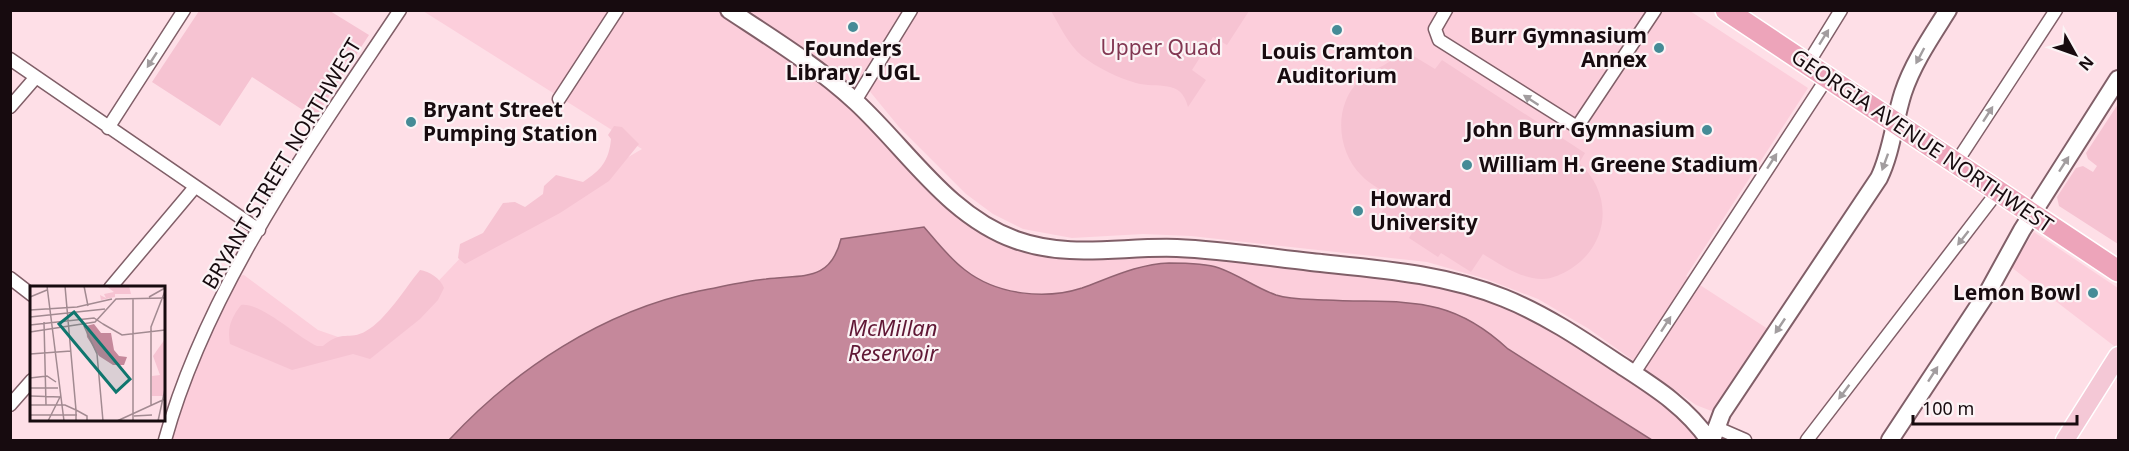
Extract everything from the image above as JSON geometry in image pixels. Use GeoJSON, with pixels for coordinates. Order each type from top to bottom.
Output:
{"type":"FeatureCollection","features":[{"type":"Feature","properties":{"kind":"highway","name":"GEORGIA AVENUE NORTHWEST"},"geometry":{"type":"LineString","coordinates":[[1731,12],[2118,271]]}},
{"type":"Feature","properties":{"kind":"main road"},"geometry":{"type":"LineString","coordinates":[[2065,441],[2118,356]]}},
{"type":"Feature","properties":{"kind":"street"},"geometry":{"type":"LineString","coordinates":[[108,128],[184,10]]}},
{"type":"Feature","properties":{"kind":"street","name":"BRYANT STREET NORTHWEST"},"geometry":{"type":"LineString","coordinates":[[165,441],[201,341],[259,230],[400,10]]}},
{"type":"Feature","properties":{"kind":"street"},"geometry":{"type":"LineString","coordinates":[[559,99],[616,10]]}},
{"type":"Feature","properties":{"kind":"street"},"geometry":{"type":"LineString","coordinates":[[729,10],[814,67],[855,101],[954,203],[983,224],[1015,240],[1069,252],[1161,248],[1202,250],[1397,271],[1444,279],[1488,292],[1536,313],[1665,394],[1715,437],[1745,441]]}},
{"type":"Feature","properties":{"kind":"street"},"geometry":{"type":"LineString","coordinates":[[855,101],[911,10]]}},
{"type":"Feature","properties":{"kind":"street"},"geometry":{"type":"LineString","coordinates":[[1441,12],[1435,28],[1436,37],[1573,127],[1581,125],[1655,10]]}},
{"type":"Feature","properties":{"kind":"street"},"geometry":{"type":"LineString","coordinates":[[1807,65],[1841,10]]}},
{"type":"Feature","properties":{"kind":"street"},"geometry":{"type":"LineString","coordinates":[[1715,437],[1722,413],[1876,182],[1887,158],[1912,70],[1948,10]]}},
{"type":"Feature","properties":{"kind":"street"},"geometry":{"type":"LineString","coordinates":[[1956,163],[2056,10]]}},
{"type":"Feature","properties":{"kind":"street"},"geometry":{"type":"LineString","coordinates":[[10,59],[259,230]]}},
{"type":"Feature","properties":{"kind":"street"},"geometry":{"type":"LineString","coordinates":[[10,107],[36,77]]}},
{"type":"Feature","properties":{"kind":"street"},"geometry":{"type":"LineString","coordinates":[[1634,374],[1827,78]]}},
{"type":"Feature","properties":{"kind":"street"},"geometry":{"type":"LineString","coordinates":[[1890,441],[1989,290],[2001,263],[2118,79]]}},
{"type":"Feature","properties":{"kind":"street"},"geometry":{"type":"LineString","coordinates":[[112,286],[195,187]]}},
{"type":"Feature","properties":{"kind":"street"},"geometry":{"type":"LineString","coordinates":[[1807,441],[1998,191]]}},
{"type":"Feature","properties":{"kind":"street"},"geometry":{"type":"LineString","coordinates":[[10,278],[30,293]]}},
{"type":"Feature","properties":{"kind":"street"},"geometry":{"type":"LineString","coordinates":[[10,405],[30,382]]}},
{"type":"Feature","properties":{"kind":"shaded area"},"geometry":{"type":"Polygon","coordinates":[[[423,11],[1690,11],[1808,88],[1686,276],[1768,329],[1714,412],[1696,405],[1589,329],[1538,299],[1486,279],[1427,262],[1191,236],[1143,234],[1072,238],[1023,229],[993,214],[966,194],[899,127],[854,72],[842,90],[954,203],[1031,245],[1161,248],[1421,275],[1556,324],[1683,419],[1701,440],[169,440],[185,380],[233,277],[244,275],[318,330],[364,346],[409,312],[466,252],[642,149],[423,11]]]}},
{"type":"Feature","properties":{"kind":"shaded area"},"geometry":{"type":"Polygon","coordinates":[[[2034,232],[2118,288],[2118,349],[2011,267],[2034,232]]]}},
{"type":"Feature","properties":{"kind":"green space"},"geometry":{"type":"Polygon","coordinates":[[[199,11],[330,11],[369,35],[315,118],[252,77],[220,126],[152,82],[199,11]]]}},
{"type":"Feature","properties":{"kind":"green space","name":"Upper Quad"},"geometry":{"type":"Polygon","coordinates":[[[1051,11],[1249,11],[1227,45],[1213,37],[1192,70],[1206,80],[1188,107],[1185,98],[1174,88],[1129,81],[1108,72],[1082,56],[1065,35],[1051,11]]]}},
{"type":"Feature","properties":{"kind":"green space","name":"William H. Greene Stadium"},"geometry":{"type":"Polygon","coordinates":[[[1402,49],[1435,69],[1442,60],[1585,153],[1579,163],[1590,175],[1598,189],[1603,217],[1600,232],[1585,258],[1561,274],[1542,279],[1511,270],[1483,254],[1471,272],[1441,253],[1438,257],[1409,238],[1412,233],[1381,213],[1392,197],[1368,181],[1353,165],[1343,141],[1342,115],[1351,91],[1359,81],[1387,63],[1402,49]]]}},
{"type":"Feature","properties":{"kind":"green space"},"geometry":{"type":"Polygon","coordinates":[[[2118,104],[2118,244],[2059,206],[2057,197],[2076,168],[2083,166],[2093,172],[2097,166],[2088,159],[2086,153],[2118,104]]]}},
{"type":"Feature","properties":{"kind":"green space"},"geometry":{"type":"Polygon","coordinates":[[[614,126],[622,127],[639,144],[609,181],[560,213],[465,264],[458,258],[460,244],[483,233],[503,203],[515,202],[525,207],[543,194],[544,186],[556,175],[583,182],[595,173],[606,159],[611,139],[608,135],[614,126]]]}},
{"type":"Feature","properties":{"kind":"green space"},"geometry":{"type":"Polygon","coordinates":[[[420,270],[434,276],[444,288],[438,300],[420,319],[370,359],[353,354],[292,370],[230,344],[231,323],[241,305],[269,314],[317,346],[323,346],[340,336],[360,334],[380,320],[420,270]]]}},
{"type":"Feature","properties":{"kind":"water","name":"McMillan Reservoir"},"geometry":{"type":"Polygon","coordinates":[[[924,227],[948,255],[965,270],[992,285],[1022,293],[1068,292],[1146,266],[1187,263],[1219,268],[1269,292],[1288,298],[1401,302],[1444,310],[1465,318],[1486,331],[1508,349],[1652,440],[449,440],[502,390],[563,346],[595,328],[663,300],[699,291],[749,281],[813,274],[830,263],[841,239],[924,227]]]}},
{"type":"Feature","properties":{"kind":"place","name":"Founders Library - UGL"},"geometry":{"type":"Point","coordinates":[853,27]}},
{"type":"Feature","properties":{"kind":"place","name":"Louis Cramton Auditorium"},"geometry":{"type":"Point","coordinates":[1337,30]}},
{"type":"Feature","properties":{"kind":"place","name":"Burr Gymnasium Annex"},"geometry":{"type":"Point","coordinates":[1659,48]}},
{"type":"Feature","properties":{"kind":"place","name":"Bryant Street Pumping Station"},"geometry":{"type":"Point","coordinates":[411,122]}},
{"type":"Feature","properties":{"kind":"place","name":"John Burr Gymnasium"},"geometry":{"type":"Point","coordinates":[1707,130]}},
{"type":"Feature","properties":{"kind":"place","name":"William H. Greene Stadium"},"geometry":{"type":"Point","coordinates":[1467,165]}},
{"type":"Feature","properties":{"kind":"place","name":"Howard University"},"geometry":{"type":"Point","coordinates":[1358,211]}},
{"type":"Feature","properties":{"kind":"place","name":"Lemon Bowl"},"geometry":{"type":"Point","coordinates":[2093,293]}}]}
